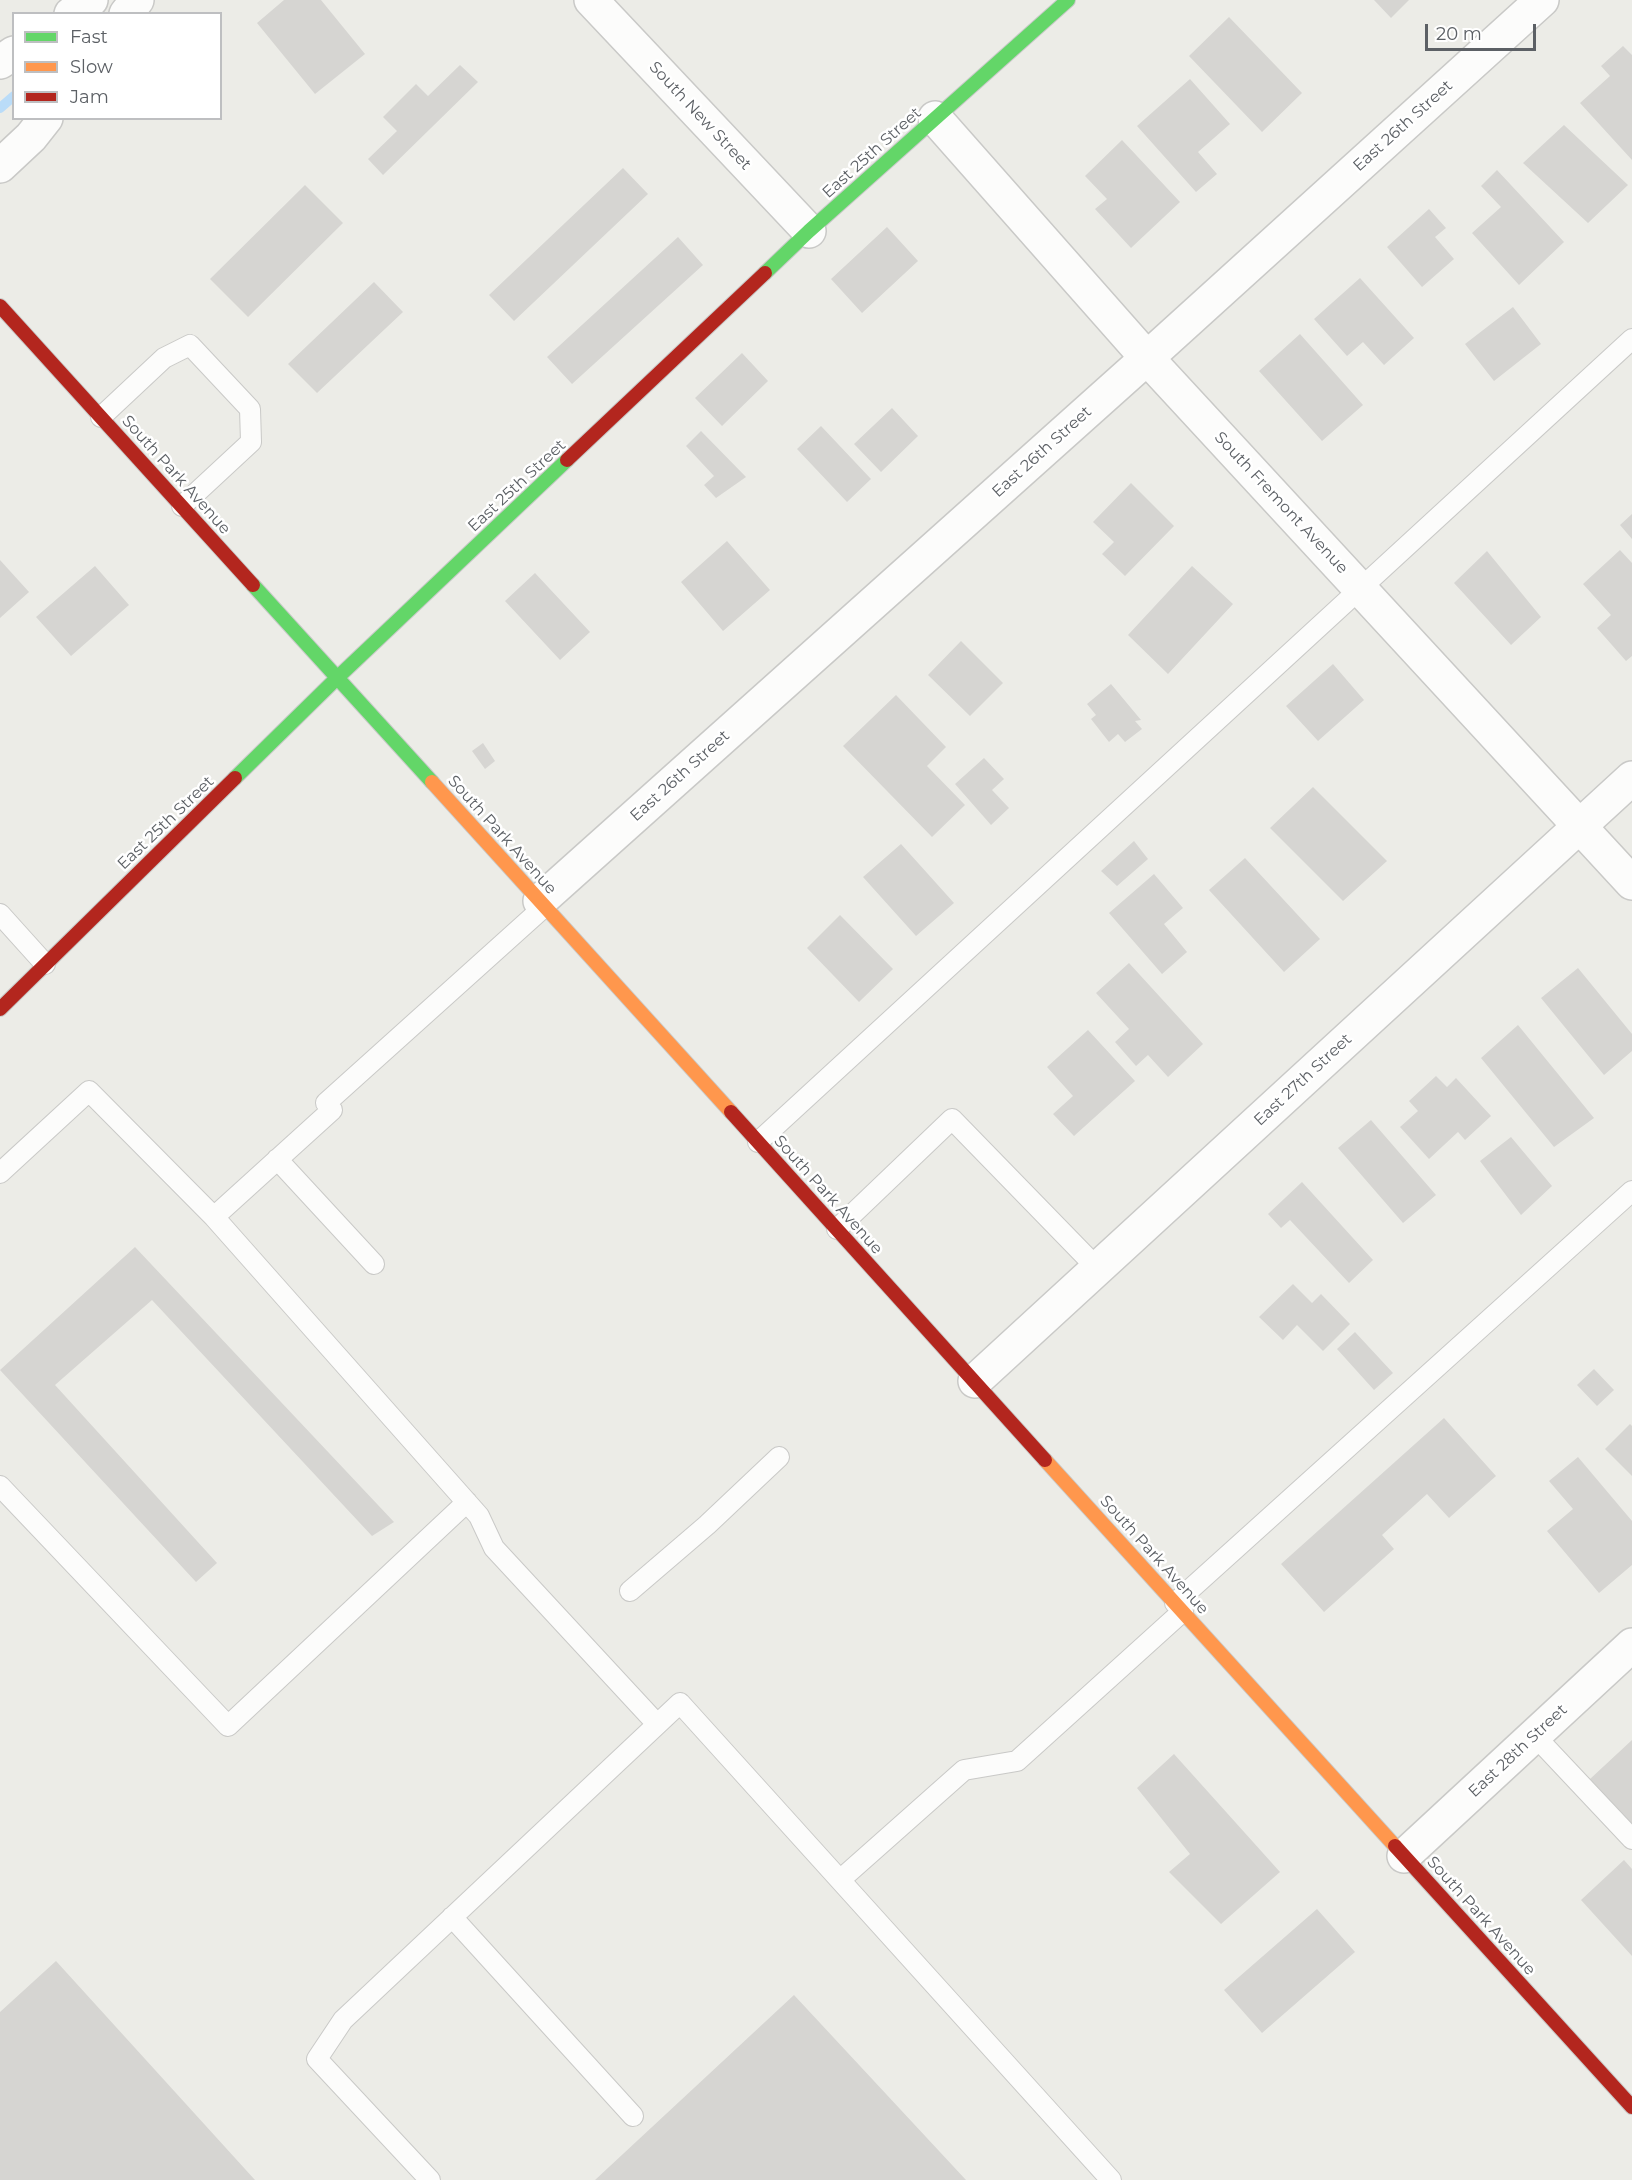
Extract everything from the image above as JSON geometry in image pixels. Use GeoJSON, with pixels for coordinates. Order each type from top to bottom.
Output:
{"type":"FeatureCollection","features":[{"type":"Feature","properties":{"kind":"main road","name":"East 25th Street"},"geometry":{"type":"LineString","coordinates":[[0,1008],[338,678],[809,231],[1068,0]]}},
{"type":"Feature","properties":{"kind":"main road","name":"South Park Avenue"},"geometry":{"type":"LineString","coordinates":[[0,306],[1404,1856],[1625,2085],[1632,2107]]}},
{"type":"Feature","properties":{"kind":"street"},"geometry":{"type":"LineString","coordinates":[[74,12],[91,0]]}},
{"type":"Feature","properties":{"kind":"street"},"geometry":{"type":"LineString","coordinates":[[128,12],[137,0]]}},
{"type":"Feature","properties":{"kind":"street","name":"South New Street"},"geometry":{"type":"LineString","coordinates":[[591,0],[809,231]]}},
{"type":"Feature","properties":{"kind":"street","name":"East 26th Street"},"geometry":{"type":"LineString","coordinates":[[542,904],[1542,0]]}},
{"type":"Feature","properties":{"kind":"street","name":"South Fremont Avenue"},"geometry":{"type":"LineString","coordinates":[[935,118],[1147,358],[1632,883]]}},
{"type":"Feature","properties":{"kind":"street"},"geometry":{"type":"LineString","coordinates":[[0,166],[31,137],[44,120]]}},
{"type":"Feature","properties":{"kind":"street","name":"East 27th Street"},"geometry":{"type":"LineString","coordinates":[[975,1382],[1632,778]]}},
{"type":"Feature","properties":{"kind":"street","name":"East 28th Street"},"geometry":{"type":"LineString","coordinates":[[1404,1856],[1632,1646]]}},
{"type":"Feature","properties":{"kind":"lane"},"geometry":{"type":"LineString","coordinates":[[758,1142],[1632,339]]}},
{"type":"Feature","properties":{"kind":"lane"},"geometry":{"type":"LineString","coordinates":[[101,417],[164,358],[190,345],[250,409],[251,442],[182,506]]}},
{"type":"Feature","properties":{"kind":"lane"},"geometry":{"type":"LineString","coordinates":[[214,1217],[542,904]]}},
{"type":"Feature","properties":{"kind":"lane"},"geometry":{"type":"LineString","coordinates":[[0,914],[45,964]]}},
{"type":"Feature","properties":{"kind":"lane"},"geometry":{"type":"LineString","coordinates":[[0,1173],[89,1091],[214,1217],[479,1516],[494,1548],[657,1724]]}},
{"type":"Feature","properties":{"kind":"lane"},"geometry":{"type":"LineString","coordinates":[[837,1229],[952,1119],[1098,1269]]}},
{"type":"Feature","properties":{"kind":"lane"},"geometry":{"type":"LineString","coordinates":[[277,1159],[374,1264]]}},
{"type":"Feature","properties":{"kind":"lane"},"geometry":{"type":"LineString","coordinates":[[840,1880],[963,1770],[1017,1761],[1179,1607],[1632,1191]]}},
{"type":"Feature","properties":{"kind":"lane"},"geometry":{"type":"LineString","coordinates":[[630,1591],[779,1457]]}},
{"type":"Feature","properties":{"kind":"lane"},"geometry":{"type":"LineString","coordinates":[[0,1486],[228,1726],[467,1502]]}},
{"type":"Feature","properties":{"kind":"lane"},"geometry":{"type":"LineString","coordinates":[[430,2180],[317,2059],[343,2020],[680,1703],[1111,2180]]}},
{"type":"Feature","properties":{"kind":"lane"},"geometry":{"type":"LineString","coordinates":[[1535,1736],[1632,1839]]}},
{"type":"Feature","properties":{"kind":"lane"},"geometry":{"type":"LineString","coordinates":[[452,1917],[633,2116]]}},
{"type":"Feature","properties":{"kind":"building"},"geometry":{"type":"Polygon","coordinates":[[[284,0],[321,0],[365,54],[315,94],[257,23],[284,0]]]}},
{"type":"Feature","properties":{"kind":"building"},"geometry":{"type":"Polygon","coordinates":[[[1374,0],[1409,0],[1391,18],[1374,0]]]}},
{"type":"Feature","properties":{"kind":"building"},"geometry":{"type":"Polygon","coordinates":[[[1229,17],[1302,93],[1262,132],[1189,56],[1229,17]]]}},
{"type":"Feature","properties":{"kind":"building"},"geometry":{"type":"Polygon","coordinates":[[[1623,46],[1632,55],[1632,160],[1580,103],[1610,76],[1601,66],[1623,46]]]}},
{"type":"Feature","properties":{"kind":"building"},"geometry":{"type":"Polygon","coordinates":[[[460,65],[478,82],[383,175],[368,159],[397,131],[383,117],[416,84],[428,96],[460,65]]]}},
{"type":"Feature","properties":{"kind":"building"},"geometry":{"type":"Polygon","coordinates":[[[1190,79],[1230,124],[1198,152],[1217,174],[1196,192],[1137,126],[1190,79]]]}},
{"type":"Feature","properties":{"kind":"building"},"geometry":{"type":"Polygon","coordinates":[[[1564,125],[1628,185],[1588,223],[1523,163],[1564,125]]]}},
{"type":"Feature","properties":{"kind":"building"},"geometry":{"type":"Polygon","coordinates":[[[1122,140],[1180,202],[1131,248],[1095,209],[1107,199],[1085,176],[1122,140]]]}},
{"type":"Feature","properties":{"kind":"building"},"geometry":{"type":"Polygon","coordinates":[[[623,168],[648,194],[514,321],[489,295],[623,168]]]}},
{"type":"Feature","properties":{"kind":"building"},"geometry":{"type":"Polygon","coordinates":[[[1497,170],[1564,242],[1519,285],[1472,233],[1501,207],[1481,186],[1497,170]]]}},
{"type":"Feature","properties":{"kind":"building"},"geometry":{"type":"Polygon","coordinates":[[[305,185],[343,223],[248,317],[210,279],[305,185]]]}},
{"type":"Feature","properties":{"kind":"building"},"geometry":{"type":"Polygon","coordinates":[[[1429,209],[1446,228],[1435,237],[1454,259],[1422,287],[1387,247],[1429,209]]]}},
{"type":"Feature","properties":{"kind":"building"},"geometry":{"type":"Polygon","coordinates":[[[887,227],[918,261],[862,313],[831,279],[887,227]]]}},
{"type":"Feature","properties":{"kind":"building"},"geometry":{"type":"Polygon","coordinates":[[[678,237],[703,265],[572,384],[547,357],[678,237]]]}},
{"type":"Feature","properties":{"kind":"building"},"geometry":{"type":"Polygon","coordinates":[[[1360,278],[1414,338],[1384,365],[1363,342],[1347,356],[1314,319],[1360,278]]]}},
{"type":"Feature","properties":{"kind":"building"},"geometry":{"type":"Polygon","coordinates":[[[374,282],[403,312],[317,393],[288,364],[374,282]]]}},
{"type":"Feature","properties":{"kind":"building"},"geometry":{"type":"Polygon","coordinates":[[[1513,307],[1541,344],[1494,381],[1465,344],[1513,307]]]}},
{"type":"Feature","properties":{"kind":"building"},"geometry":{"type":"Polygon","coordinates":[[[1300,334],[1363,405],[1322,441],[1259,371],[1300,334]]]}},
{"type":"Feature","properties":{"kind":"building"},"geometry":{"type":"Polygon","coordinates":[[[742,353],[768,381],[722,426],[695,398],[742,353]]]}},
{"type":"Feature","properties":{"kind":"building"},"geometry":{"type":"Polygon","coordinates":[[[892,408],[918,436],[881,472],[854,444],[892,408]]]}},
{"type":"Feature","properties":{"kind":"building"},"geometry":{"type":"Polygon","coordinates":[[[821,426],[871,479],[847,502],[797,449],[821,426]]]}},
{"type":"Feature","properties":{"kind":"building"},"geometry":{"type":"Polygon","coordinates":[[[701,431],[746,477],[716,498],[704,485],[714,476],[686,446],[701,431]]]}},
{"type":"Feature","properties":{"kind":"building"},"geometry":{"type":"Polygon","coordinates":[[[1131,483],[1174,526],[1125,576],[1102,554],[1114,542],[1093,522],[1131,483]]]}},
{"type":"Feature","properties":{"kind":"building"},"geometry":{"type":"Polygon","coordinates":[[[1632,514],[1632,539],[1620,525],[1632,514]]]}},
{"type":"Feature","properties":{"kind":"building"},"geometry":{"type":"Polygon","coordinates":[[[727,541],[770,590],[723,631],[681,582],[727,541]]]}},
{"type":"Feature","properties":{"kind":"building"},"geometry":{"type":"Polygon","coordinates":[[[1620,550],[1632,563],[1632,656],[1626,661],[1597,628],[1611,615],[1583,584],[1620,550]]]}},
{"type":"Feature","properties":{"kind":"building"},"geometry":{"type":"Polygon","coordinates":[[[1487,551],[1541,617],[1511,645],[1454,583],[1487,551]]]}},
{"type":"Feature","properties":{"kind":"building"},"geometry":{"type":"Polygon","coordinates":[[[0,560],[29,592],[0,618],[0,560]]]}},
{"type":"Feature","properties":{"kind":"building"},"geometry":{"type":"Polygon","coordinates":[[[95,566],[129,605],[71,656],[36,617],[95,566]]]}},
{"type":"Feature","properties":{"kind":"building"},"geometry":{"type":"Polygon","coordinates":[[[1192,566],[1233,604],[1168,674],[1128,635],[1192,566]]]}},
{"type":"Feature","properties":{"kind":"building"},"geometry":{"type":"Polygon","coordinates":[[[535,573],[590,632],[560,660],[505,601],[535,573]]]}},
{"type":"Feature","properties":{"kind":"building"},"geometry":{"type":"Polygon","coordinates":[[[961,641],[1003,683],[970,716],[928,675],[961,641]]]}},
{"type":"Feature","properties":{"kind":"building"},"geometry":{"type":"Polygon","coordinates":[[[1333,664],[1364,700],[1318,741],[1286,706],[1333,664]]]}},
{"type":"Feature","properties":{"kind":"building"},"geometry":{"type":"Polygon","coordinates":[[[1111,684],[1141,720],[1135,721],[1142,729],[1125,742],[1118,734],[1109,742],[1091,719],[1096,715],[1087,704],[1111,684]]]}},
{"type":"Feature","properties":{"kind":"building"},"geometry":{"type":"Polygon","coordinates":[[[896,695],[946,747],[927,766],[965,805],[932,837],[843,746],[896,695]]]}},
{"type":"Feature","properties":{"kind":"building"},"geometry":{"type":"Polygon","coordinates":[[[483,743],[495,761],[485,769],[472,751],[483,743]]]}},
{"type":"Feature","properties":{"kind":"building"},"geometry":{"type":"Polygon","coordinates":[[[984,758],[1004,779],[992,790],[1009,808],[991,825],[955,784],[984,758]]]}},
{"type":"Feature","properties":{"kind":"building"},"geometry":{"type":"Polygon","coordinates":[[[1313,787],[1387,861],[1343,901],[1270,828],[1313,787]]]}},
{"type":"Feature","properties":{"kind":"building"},"geometry":{"type":"Polygon","coordinates":[[[1134,841],[1148,859],[1117,886],[1101,871],[1134,841]]]}},
{"type":"Feature","properties":{"kind":"building"},"geometry":{"type":"Polygon","coordinates":[[[901,844],[954,903],[916,936],[863,877],[901,844]]]}},
{"type":"Feature","properties":{"kind":"building"},"geometry":{"type":"Polygon","coordinates":[[[1245,858],[1320,939],[1284,972],[1209,890],[1245,858]]]}},
{"type":"Feature","properties":{"kind":"building"},"geometry":{"type":"Polygon","coordinates":[[[1154,874],[1183,908],[1164,924],[1187,952],[1162,974],[1109,913],[1154,874]]]}},
{"type":"Feature","properties":{"kind":"building"},"geometry":{"type":"Polygon","coordinates":[[[840,915],[893,969],[859,1002],[807,948],[840,915]]]}},
{"type":"Feature","properties":{"kind":"building"},"geometry":{"type":"Polygon","coordinates":[[[1129,963],[1203,1044],[1168,1077],[1148,1055],[1136,1066],[1115,1042],[1129,1029],[1096,993],[1129,963]]]}},
{"type":"Feature","properties":{"kind":"building"},"geometry":{"type":"Polygon","coordinates":[[[1578,968],[1632,1034],[1632,1051],[1604,1075],[1541,998],[1578,968]]]}},
{"type":"Feature","properties":{"kind":"building"},"geometry":{"type":"Polygon","coordinates":[[[1518,1025],[1594,1118],[1554,1147],[1481,1058],[1518,1025]]]}},
{"type":"Feature","properties":{"kind":"building"},"geometry":{"type":"Polygon","coordinates":[[[1088,1030],[1135,1081],[1074,1136],[1053,1114],[1073,1096],[1047,1067],[1088,1030]]]}},
{"type":"Feature","properties":{"kind":"building"},"geometry":{"type":"Polygon","coordinates":[[[1436,1076],[1447,1087],[1456,1078],[1491,1116],[1465,1140],[1458,1132],[1429,1159],[1400,1127],[1418,1111],[1409,1101],[1436,1076]]]}},
{"type":"Feature","properties":{"kind":"building"},"geometry":{"type":"Polygon","coordinates":[[[1371,1120],[1436,1195],[1403,1223],[1338,1148],[1371,1120]]]}},
{"type":"Feature","properties":{"kind":"building"},"geometry":{"type":"Polygon","coordinates":[[[1511,1137],[1552,1186],[1521,1215],[1480,1161],[1511,1137]]]}},
{"type":"Feature","properties":{"kind":"building"},"geometry":{"type":"Polygon","coordinates":[[[1302,1182],[1373,1260],[1349,1283],[1290,1220],[1281,1228],[1268,1214],[1302,1182]]]}},
{"type":"Feature","properties":{"kind":"building"},"geometry":{"type":"Polygon","coordinates":[[[135,1247],[394,1522],[372,1536],[152,1300],[55,1385],[217,1563],[196,1582],[0,1370],[135,1247]]]}},
{"type":"Feature","properties":{"kind":"building"},"geometry":{"type":"Polygon","coordinates":[[[1293,1284],[1312,1303],[1321,1294],[1350,1324],[1323,1351],[1297,1325],[1283,1340],[1259,1317],[1293,1284]]]}},
{"type":"Feature","properties":{"kind":"building"},"geometry":{"type":"Polygon","coordinates":[[[1355,1332],[1393,1373],[1374,1390],[1337,1349],[1355,1332]]]}},
{"type":"Feature","properties":{"kind":"building"},"geometry":{"type":"Polygon","coordinates":[[[1594,1369],[1614,1390],[1597,1406],[1577,1385],[1594,1369]]]}},
{"type":"Feature","properties":{"kind":"building"},"geometry":{"type":"Polygon","coordinates":[[[1444,1418],[1496,1476],[1449,1518],[1427,1494],[1382,1535],[1394,1549],[1324,1612],[1281,1564],[1444,1418]]]}},
{"type":"Feature","properties":{"kind":"building"},"geometry":{"type":"Polygon","coordinates":[[[1630,1424],[1632,1426],[1632,1476],[1605,1449],[1630,1424]]]}},
{"type":"Feature","properties":{"kind":"building"},"geometry":{"type":"Polygon","coordinates":[[[1578,1457],[1632,1521],[1632,1565],[1599,1593],[1547,1531],[1573,1509],[1549,1481],[1578,1457]]]}},
{"type":"Feature","properties":{"kind":"building"},"geometry":{"type":"Polygon","coordinates":[[[1632,1740],[1632,1825],[1590,1779],[1632,1740]]]}},
{"type":"Feature","properties":{"kind":"building"},"geometry":{"type":"Polygon","coordinates":[[[1174,1754],[1280,1872],[1221,1924],[1169,1872],[1190,1854],[1137,1788],[1174,1754]]]}},
{"type":"Feature","properties":{"kind":"building"},"geometry":{"type":"Polygon","coordinates":[[[1624,1860],[1632,1869],[1632,1956],[1581,1900],[1624,1860]]]}},
{"type":"Feature","properties":{"kind":"building"},"geometry":{"type":"Polygon","coordinates":[[[1317,1909],[1355,1952],[1262,2033],[1224,1990],[1317,1909]]]}},
{"type":"Feature","properties":{"kind":"building"},"geometry":{"type":"Polygon","coordinates":[[[56,1961],[255,2180],[0,2180],[0,2012],[56,1961]]]}},
{"type":"Feature","properties":{"kind":"building"},"geometry":{"type":"Polygon","coordinates":[[[794,1995],[966,2180],[595,2180],[794,1995]]]}},
{"type":"Feature","properties":{"kind":"waterway"},"geometry":{"type":"LineString","coordinates":[[0,108],[12,98]]}},
{"type":"Feature","properties":{"kind":"traffic: fast"},"geometry":{"type":"LineString","coordinates":[[765,273],[1068,0]]}},
{"type":"Feature","properties":{"kind":"traffic: fast"},"geometry":{"type":"LineString","coordinates":[[235,778],[567,460]]}},
{"type":"Feature","properties":{"kind":"traffic: fast"},"geometry":{"type":"LineString","coordinates":[[253,585],[432,782]]}},
{"type":"Feature","properties":{"kind":"traffic: slow"},"geometry":{"type":"LineString","coordinates":[[432,782],[731,1112]]}},
{"type":"Feature","properties":{"kind":"traffic: slow"},"geometry":{"type":"LineString","coordinates":[[1045,1460],[1395,1846]]}},
{"type":"Feature","properties":{"kind":"traffic: jam"},"geometry":{"type":"LineString","coordinates":[[567,460],[765,273]]}},
{"type":"Feature","properties":{"kind":"traffic: jam"},"geometry":{"type":"LineString","coordinates":[[0,306],[253,585]]}},
{"type":"Feature","properties":{"kind":"traffic: jam"},"geometry":{"type":"LineString","coordinates":[[0,1009],[235,778]]}},
{"type":"Feature","properties":{"kind":"traffic: jam"},"geometry":{"type":"LineString","coordinates":[[731,1112],[1045,1460]]}},
{"type":"Feature","properties":{"kind":"traffic: jam"},"geometry":{"type":"LineString","coordinates":[[1395,1846],[1632,2107]]}}]}
